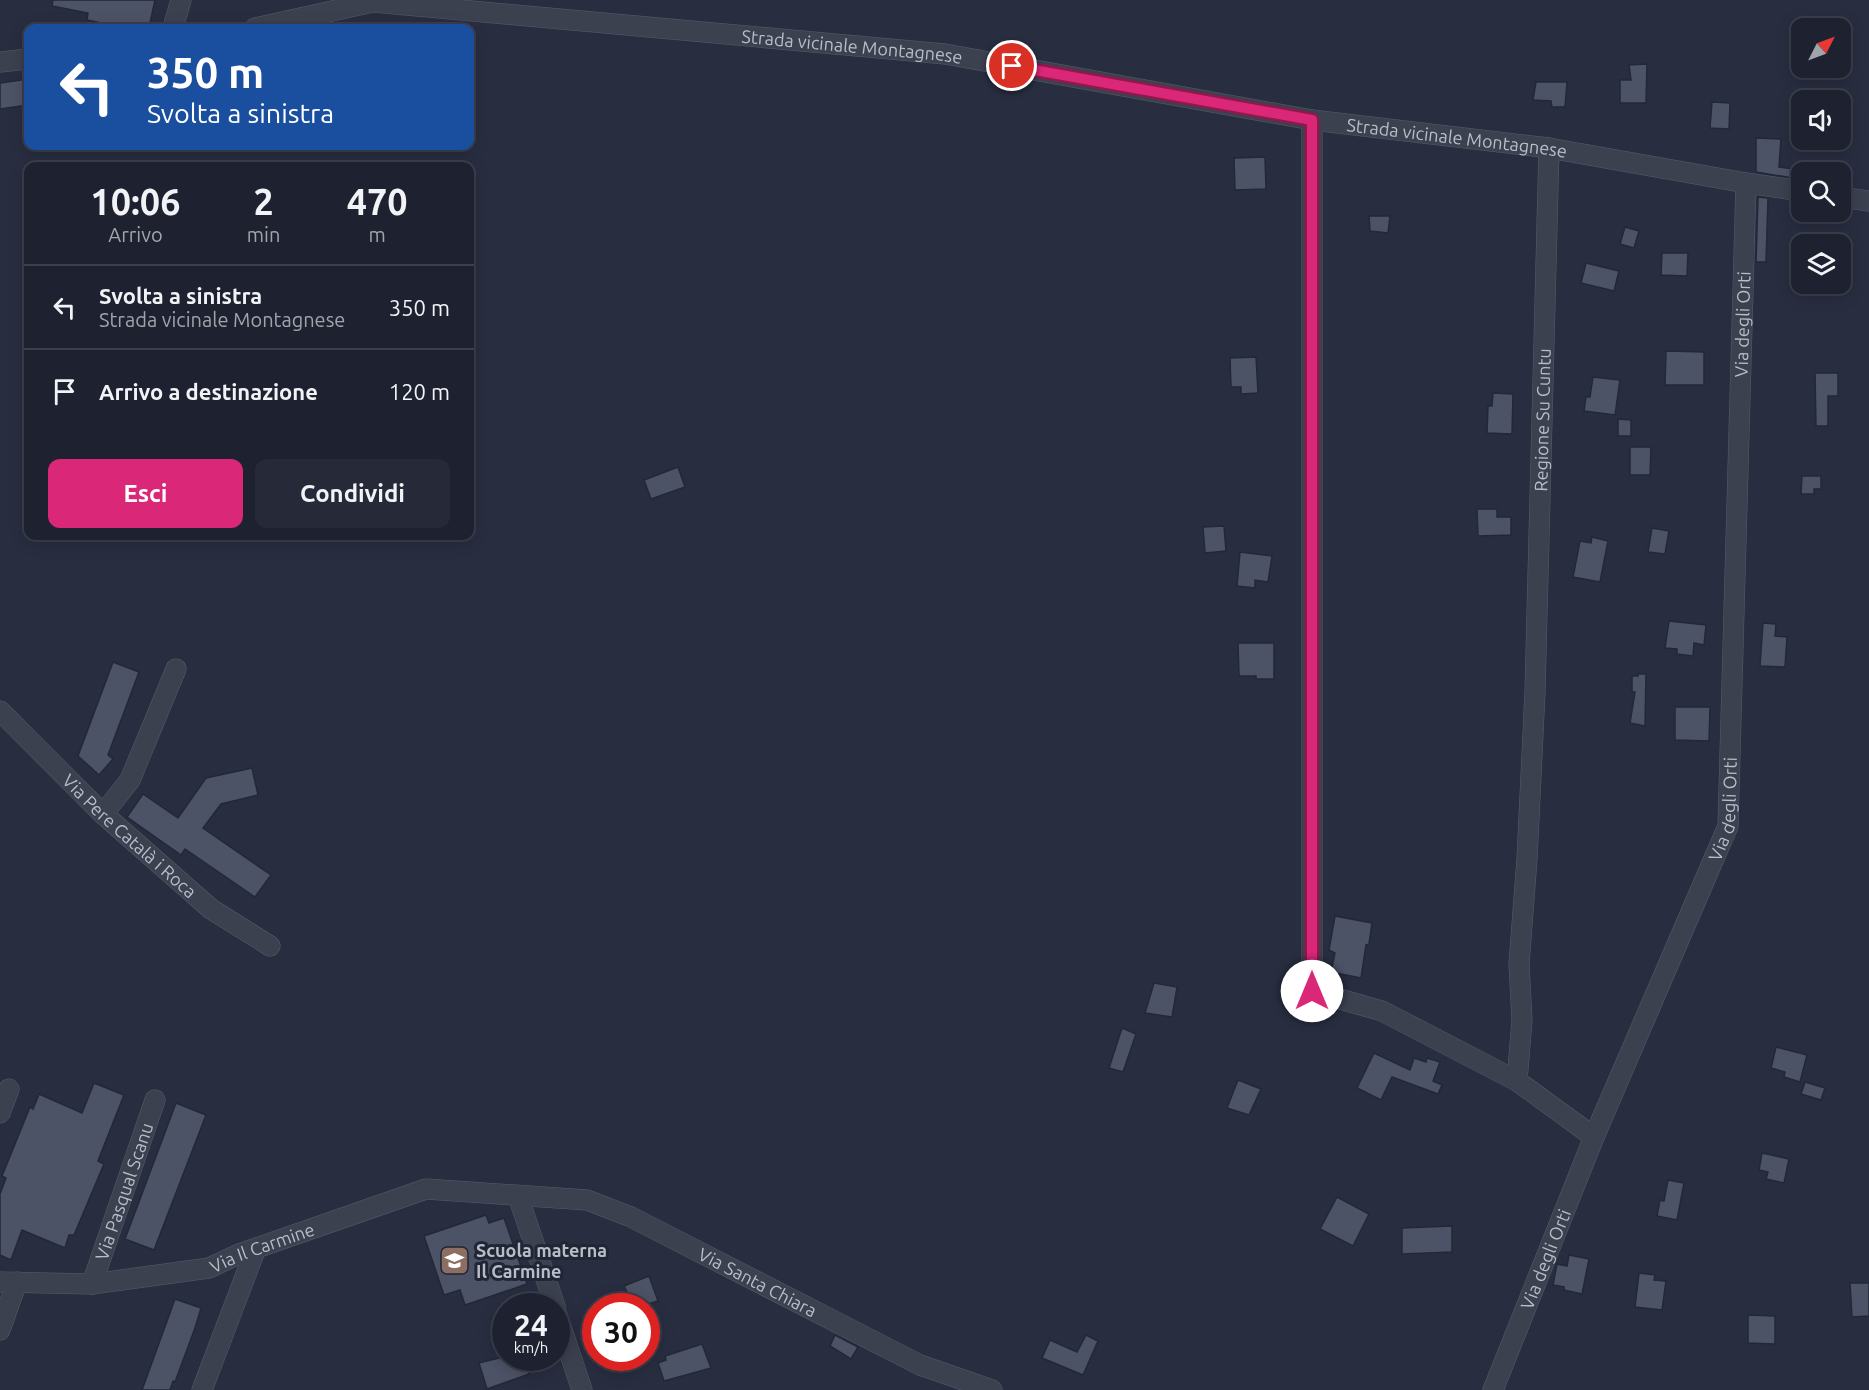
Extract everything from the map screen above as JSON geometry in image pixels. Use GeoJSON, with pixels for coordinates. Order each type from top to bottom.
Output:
{"type":"FeatureCollection","features":[{"type":"Feature","properties":{"kind":"street"},"geometry":{"type":"LineString","coordinates":[[174,24],[181,0]]}},
{"type":"Feature","properties":{"kind":"street","name":"Strada vicinale Montagnese"},"geometry":{"type":"LineString","coordinates":[[273,24],[373,2],[945,54],[1312,120],[1550,148],[1791,189]]}},
{"type":"Feature","properties":{"kind":"street"},"geometry":{"type":"LineString","coordinates":[[0,62],[24,59]]}},
{"type":"Feature","properties":{"kind":"street"},"geometry":{"type":"LineString","coordinates":[[1312,120],[1312,991],[1382,1011],[1517,1081],[1594,1137]]}},
{"type":"Feature","properties":{"kind":"street","name":"Regione Su Cuntu"},"geometry":{"type":"LineString","coordinates":[[1517,1081],[1522,1020],[1519,964],[1527,859],[1535,692],[1550,148]]}},
{"type":"Feature","properties":{"kind":"street","name":"Via degli Orti"},"geometry":{"type":"LineString","coordinates":[[1493,1390],[1594,1137],[1728,826],[1746,183]]}},
{"type":"Feature","properties":{"kind":"street"},"geometry":{"type":"LineString","coordinates":[[1851,199],[1869,201]]}},
{"type":"Feature","properties":{"kind":"street"},"geometry":{"type":"LineString","coordinates":[[103,814],[130,780],[176,669]]}},
{"type":"Feature","properties":{"kind":"street","name":"Via Pere Català i Roca"},"geometry":{"type":"LineString","coordinates":[[0,711],[103,814],[212,909],[270,946]]}},
{"type":"Feature","properties":{"kind":"street"},"geometry":{"type":"LineString","coordinates":[[0,1113],[9,1089]]}},
{"type":"Feature","properties":{"kind":"street","name":"Via Pasqual Scanu"},"geometry":{"type":"LineString","coordinates":[[92,1284],[155,1100]]}},
{"type":"Feature","properties":{"kind":"street","name":"Via Il Carmine"},"geometry":{"type":"LineString","coordinates":[[9,1282],[92,1284],[209,1268],[256,1248],[426,1189],[518,1196]]}},
{"type":"Feature","properties":{"kind":"street"},"geometry":{"type":"LineString","coordinates":[[518,1196],[551,1293]]}},
{"type":"Feature","properties":{"kind":"street","name":"Via Santa Chiara"},"geometry":{"type":"LineString","coordinates":[[518,1196],[587,1200],[631,1217],[921,1365],[992,1390]]}},
{"type":"Feature","properties":{"kind":"street"},"geometry":{"type":"LineString","coordinates":[[202,1390],[256,1248]]}},
{"type":"Feature","properties":{"kind":"street"},"geometry":{"type":"LineString","coordinates":[[0,1330],[9,1282]]}},
{"type":"Feature","properties":{"kind":"street"},"geometry":{"type":"LineString","coordinates":[[570,1354],[582,1390]]}},
{"type":"Feature","properties":{"kind":"building"},"geometry":{"type":"Polygon","coordinates":[[[53,0],[155,0],[150,24],[106,24],[87,20],[88,13],[52,6],[53,0]]]}},
{"type":"Feature","properties":{"kind":"building"},"geometry":{"type":"Polygon","coordinates":[[[1647,64],[1646,103],[1620,103],[1620,80],[1631,80],[1629,65],[1647,64]]]}},
{"type":"Feature","properties":{"kind":"building"},"geometry":{"type":"Polygon","coordinates":[[[24,80],[24,106],[0,109],[0,83],[24,80]]]}},
{"type":"Feature","properties":{"kind":"building"},"geometry":{"type":"Polygon","coordinates":[[[1536,82],[1567,82],[1565,107],[1552,107],[1551,101],[1533,100],[1536,82]]]}},
{"type":"Feature","properties":{"kind":"building"},"geometry":{"type":"Polygon","coordinates":[[[1712,102],[1730,103],[1729,129],[1710,128],[1712,102]]]}},
{"type":"Feature","properties":{"kind":"building"},"geometry":{"type":"Polygon","coordinates":[[[1756,138],[1781,139],[1779,167],[1791,168],[1791,178],[1756,172],[1756,138]]]}},
{"type":"Feature","properties":{"kind":"building"},"geometry":{"type":"Polygon","coordinates":[[[1265,157],[1266,189],[1235,190],[1234,158],[1265,157]]]}},
{"type":"Feature","properties":{"kind":"building"},"geometry":{"type":"Polygon","coordinates":[[[1758,197],[1768,198],[1766,262],[1756,262],[1758,197]]]}},
{"type":"Feature","properties":{"kind":"building"},"geometry":{"type":"Polygon","coordinates":[[[1369,216],[1390,216],[1388,233],[1370,231],[1369,216]]]}},
{"type":"Feature","properties":{"kind":"building"},"geometry":{"type":"Polygon","coordinates":[[[1625,227],[1639,231],[1634,248],[1620,244],[1625,227]]]}},
{"type":"Feature","properties":{"kind":"building"},"geometry":{"type":"Polygon","coordinates":[[[1662,253],[1688,253],[1687,276],[1661,275],[1662,253]]]}},
{"type":"Feature","properties":{"kind":"building"},"geometry":{"type":"Polygon","coordinates":[[[1586,263],[1619,271],[1614,291],[1581,283],[1586,263]]]}},
{"type":"Feature","properties":{"kind":"building"},"geometry":{"type":"Polygon","coordinates":[[[1666,351],[1704,352],[1704,385],[1665,385],[1666,351]]]}},
{"type":"Feature","properties":{"kind":"building"},"geometry":{"type":"Polygon","coordinates":[[[1256,357],[1258,393],[1241,394],[1241,387],[1231,387],[1230,358],[1256,357]]]}},
{"type":"Feature","properties":{"kind":"building"},"geometry":{"type":"Polygon","coordinates":[[[1815,373],[1838,373],[1838,396],[1828,396],[1828,426],[1816,426],[1815,373]]]}},
{"type":"Feature","properties":{"kind":"building"},"geometry":{"type":"Polygon","coordinates":[[[1593,377],[1620,380],[1615,415],[1584,411],[1586,397],[1590,397],[1593,377]]]}},
{"type":"Feature","properties":{"kind":"building"},"geometry":{"type":"Polygon","coordinates":[[[1493,393],[1513,394],[1512,434],[1487,433],[1488,406],[1492,406],[1493,393]]]}},
{"type":"Feature","properties":{"kind":"building"},"geometry":{"type":"Polygon","coordinates":[[[1618,419],[1631,420],[1631,436],[1618,436],[1618,419]]]}},
{"type":"Feature","properties":{"kind":"building"},"geometry":{"type":"Polygon","coordinates":[[[1630,447],[1651,447],[1650,475],[1630,475],[1630,447]]]}},
{"type":"Feature","properties":{"kind":"building"},"geometry":{"type":"Polygon","coordinates":[[[678,467],[685,487],[651,499],[644,480],[678,467]]]}},
{"type":"Feature","properties":{"kind":"building"},"geometry":{"type":"Polygon","coordinates":[[[1802,476],[1821,476],[1821,489],[1814,489],[1814,494],[1801,494],[1802,476]]]}},
{"type":"Feature","properties":{"kind":"building"},"geometry":{"type":"Polygon","coordinates":[[[1477,509],[1497,509],[1497,517],[1511,517],[1511,535],[1478,536],[1477,509]]]}},
{"type":"Feature","properties":{"kind":"building"},"geometry":{"type":"Polygon","coordinates":[[[1224,526],[1226,551],[1205,553],[1203,527],[1224,526]]]}},
{"type":"Feature","properties":{"kind":"building"},"geometry":{"type":"Polygon","coordinates":[[[1652,528],[1669,531],[1665,554],[1648,552],[1652,528]]]}},
{"type":"Feature","properties":{"kind":"building"},"geometry":{"type":"Polygon","coordinates":[[[1592,537],[1608,541],[1600,582],[1573,577],[1580,541],[1591,543],[1592,537]]]}},
{"type":"Feature","properties":{"kind":"building"},"geometry":{"type":"Polygon","coordinates":[[[1240,552],[1272,556],[1268,582],[1255,580],[1255,588],[1237,586],[1240,552]]]}},
{"type":"Feature","properties":{"kind":"building"},"geometry":{"type":"Polygon","coordinates":[[[1669,621],[1706,625],[1704,645],[1694,643],[1693,656],[1677,654],[1677,649],[1665,648],[1669,621]]]}},
{"type":"Feature","properties":{"kind":"building"},"geometry":{"type":"Polygon","coordinates":[[[1763,623],[1776,624],[1775,636],[1787,637],[1785,667],[1760,666],[1763,623]]]}},
{"type":"Feature","properties":{"kind":"building"},"geometry":{"type":"Polygon","coordinates":[[[1238,643],[1274,643],[1274,679],[1239,676],[1238,643]]]}},
{"type":"Feature","properties":{"kind":"building"},"geometry":{"type":"Polygon","coordinates":[[[113,662],[139,672],[108,755],[113,759],[99,775],[78,756],[113,662]]]}},
{"type":"Feature","properties":{"kind":"building"},"geometry":{"type":"Polygon","coordinates":[[[1638,674],[1646,674],[1645,726],[1630,723],[1635,692],[1632,692],[1632,676],[1638,676],[1638,674]]]}},
{"type":"Feature","properties":{"kind":"building"},"geometry":{"type":"Polygon","coordinates":[[[1675,707],[1710,707],[1709,741],[1675,740],[1675,707]]]}},
{"type":"Feature","properties":{"kind":"building"},"geometry":{"type":"Polygon","coordinates":[[[252,768],[258,795],[221,804],[203,828],[271,875],[255,897],[185,849],[181,855],[127,817],[143,794],[178,818],[206,778],[252,768]]]}},
{"type":"Feature","properties":{"kind":"building"},"geometry":{"type":"Polygon","coordinates":[[[1335,916],[1372,923],[1361,978],[1331,972],[1335,953],[1329,950],[1335,916]]]}},
{"type":"Feature","properties":{"kind":"building"},"geometry":{"type":"Polygon","coordinates":[[[1154,983],[1177,987],[1172,1017],[1145,1013],[1154,983]]]}},
{"type":"Feature","properties":{"kind":"building"},"geometry":{"type":"Polygon","coordinates":[[[1122,1028],[1136,1034],[1123,1072],[1109,1068],[1122,1028]]]}},
{"type":"Feature","properties":{"kind":"building"},"geometry":{"type":"Polygon","coordinates":[[[1776,1047],[1807,1055],[1800,1082],[1784,1077],[1785,1072],[1771,1068],[1776,1047]]]}},
{"type":"Feature","properties":{"kind":"building"},"geometry":{"type":"Polygon","coordinates":[[[1374,1053],[1410,1070],[1414,1058],[1426,1062],[1427,1058],[1440,1062],[1433,1081],[1442,1085],[1438,1094],[1392,1077],[1381,1100],[1357,1088],[1374,1053]]]}},
{"type":"Feature","properties":{"kind":"building"},"geometry":{"type":"Polygon","coordinates":[[[1238,1080],[1261,1089],[1249,1115],[1227,1108],[1238,1080]]]}},
{"type":"Feature","properties":{"kind":"building"},"geometry":{"type":"Polygon","coordinates":[[[1805,1082],[1825,1088],[1821,1100],[1801,1094],[1805,1082]]]}},
{"type":"Feature","properties":{"kind":"building"},"geometry":{"type":"Polygon","coordinates":[[[94,1083],[124,1095],[98,1161],[104,1164],[74,1235],[69,1235],[65,1248],[22,1230],[11,1260],[0,1255],[0,1194],[6,1178],[2,1176],[30,1107],[33,1109],[39,1094],[82,1113],[94,1083]]]}},
{"type":"Feature","properties":{"kind":"building"},"geometry":{"type":"Polygon","coordinates":[[[176,1103],[206,1115],[154,1250],[125,1239],[176,1103]]]}},
{"type":"Feature","properties":{"kind":"building"},"geometry":{"type":"Polygon","coordinates":[[[1762,1153],[1789,1159],[1784,1183],[1766,1179],[1768,1172],[1759,1170],[1762,1153]]]}},
{"type":"Feature","properties":{"kind":"building"},"geometry":{"type":"Polygon","coordinates":[[[1668,1180],[1684,1183],[1677,1220],[1657,1216],[1660,1200],[1664,1201],[1668,1180]]]}},
{"type":"Feature","properties":{"kind":"building"},"geometry":{"type":"Polygon","coordinates":[[[1337,1197],[1369,1214],[1353,1246],[1320,1229],[1337,1197]]]}},
{"type":"Feature","properties":{"kind":"building"},"geometry":{"type":"Polygon","coordinates":[[[486,1215],[489,1223],[504,1218],[527,1284],[500,1293],[492,1293],[492,1296],[465,1305],[460,1290],[444,1295],[424,1236],[486,1215]]]}},
{"type":"Feature","properties":{"kind":"building"},"geometry":{"type":"Polygon","coordinates":[[[1452,1226],[1452,1252],[1402,1254],[1402,1228],[1452,1226]]]}},
{"type":"Feature","properties":{"kind":"building"},"geometry":{"type":"Polygon","coordinates":[[[1569,1255],[1589,1259],[1582,1294],[1553,1285],[1557,1264],[1567,1266],[1569,1255]]]}},
{"type":"Feature","properties":{"kind":"building"},"geometry":{"type":"Polygon","coordinates":[[[1639,1273],[1655,1275],[1654,1280],[1666,1281],[1662,1310],[1635,1307],[1639,1273]]]}},
{"type":"Feature","properties":{"kind":"building"},"geometry":{"type":"Polygon","coordinates":[[[649,1276],[655,1293],[628,1293],[624,1286],[649,1276]]]}},
{"type":"Feature","properties":{"kind":"building"},"geometry":{"type":"Polygon","coordinates":[[[1850,1283],[1869,1283],[1869,1316],[1852,1317],[1850,1283]]]}},
{"type":"Feature","properties":{"kind":"building"},"geometry":{"type":"Polygon","coordinates":[[[175,1299],[201,1308],[195,1328],[170,1390],[142,1390],[175,1299]]]}},
{"type":"Feature","properties":{"kind":"building"},"geometry":{"type":"Polygon","coordinates":[[[1748,1315],[1775,1316],[1775,1344],[1748,1343],[1748,1315]]]}},
{"type":"Feature","properties":{"kind":"building"},"geometry":{"type":"Polygon","coordinates":[[[835,1335],[858,1347],[851,1359],[830,1346],[835,1335]]]}},
{"type":"Feature","properties":{"kind":"building"},"geometry":{"type":"Polygon","coordinates":[[[1086,1335],[1098,1341],[1083,1375],[1042,1358],[1050,1340],[1077,1352],[1086,1335]]]}},
{"type":"Feature","properties":{"kind":"building"},"geometry":{"type":"Polygon","coordinates":[[[702,1344],[711,1368],[664,1381],[660,1362],[666,1360],[665,1356],[702,1344]]]}},
{"type":"Feature","properties":{"kind":"building"},"geometry":{"type":"Polygon","coordinates":[[[492,1360],[492,1371],[528,1371],[529,1374],[487,1389],[479,1363],[492,1360]]]}},
{"type":"Feature","properties":{"kind":"place","name":"Scuola materna Il Carmine"},"geometry":{"type":"Point","coordinates":[455,1260]}},
{"type":"Feature","properties":{"kind":"route"},"geometry":{"type":"LineString","coordinates":[[1012,66],[1312,120],[1312,991]]}}]}
